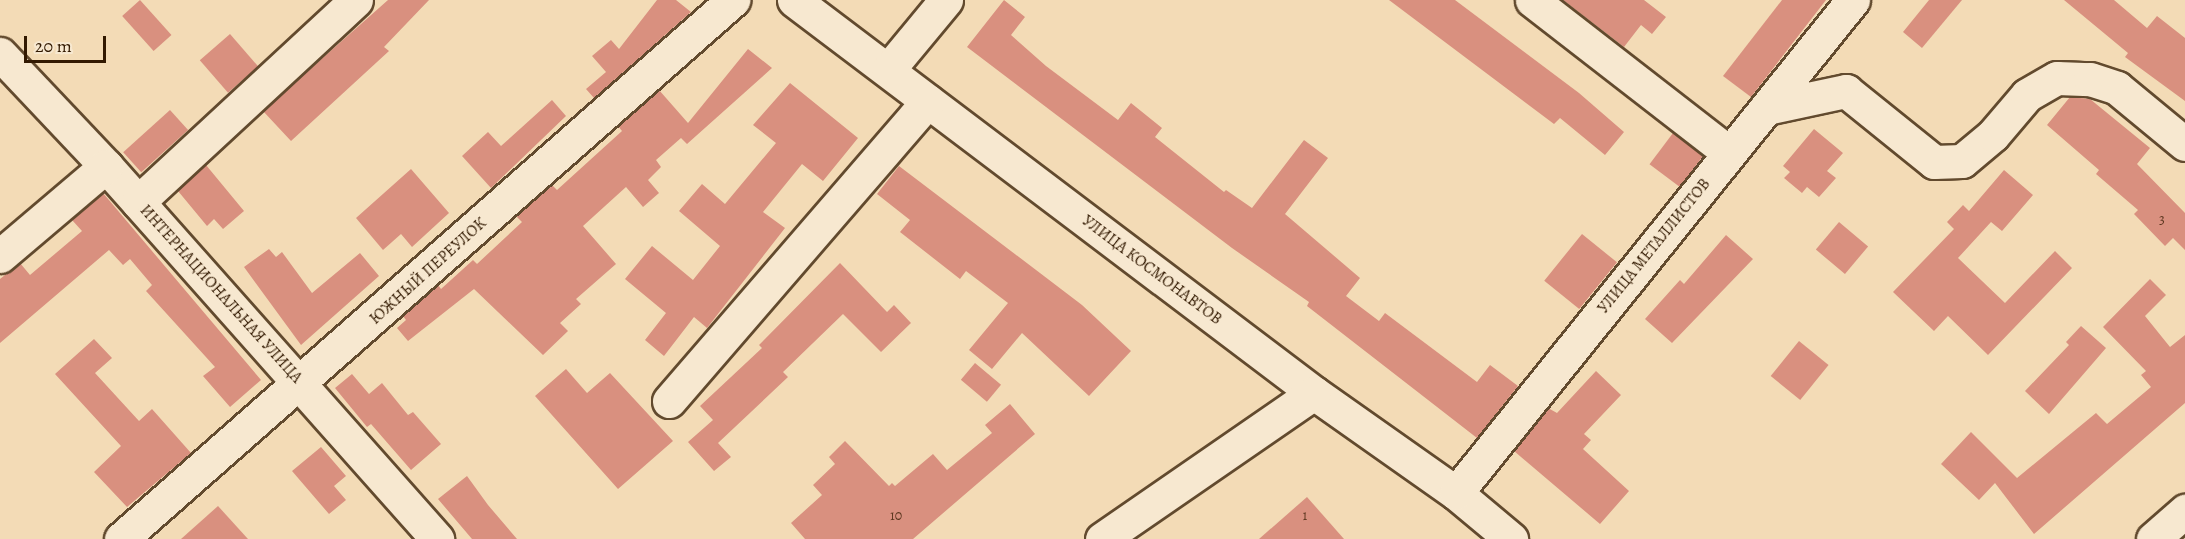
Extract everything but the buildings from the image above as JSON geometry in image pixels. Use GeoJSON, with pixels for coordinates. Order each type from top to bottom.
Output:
{"type":"FeatureCollection","features":[{"type":"Feature","properties":{"kind":"street"},"geometry":{"type":"LineString","coordinates":[[138,202],[356,0]]}},
{"type":"Feature","properties":{"kind":"street","name":"ЮЖНЫЙ ПЕРЕУЛОК"},"geometry":{"type":"LineString","coordinates":[[121,539],[301,383],[733,0]]}},
{"type":"Feature","properties":{"kind":"street","name":"УЛИЦА КОСМОНАВТОВ"},"geometry":{"type":"LineString","coordinates":[[794,0],[1314,393],[1456,493],[1511,539]]}},
{"type":"Feature","properties":{"kind":"street"},"geometry":{"type":"LineString","coordinates":[[888,70],[946,0]]}},
{"type":"Feature","properties":{"kind":"street"},"geometry":{"type":"LineString","coordinates":[[1532,0],[1729,153]]}},
{"type":"Feature","properties":{"kind":"street","name":"УЛИЦА МЕТАЛЛИСТОВ"},"geometry":{"type":"LineString","coordinates":[[1456,493],[1853,0]]}},
{"type":"Feature","properties":{"kind":"street","name":"ИНТЕРНАЦИОНАЛЬНАЯ УЛИЦА"},"geometry":{"type":"LineString","coordinates":[[0,54],[106,166],[301,383],[437,539]]}},
{"type":"Feature","properties":{"kind":"street"},"geometry":{"type":"LineString","coordinates":[[1766,108],[1846,91],[1934,162],[1962,161],[1993,135],[2027,94],[2057,78],[2090,79],[2118,88],[2185,144]]}},
{"type":"Feature","properties":{"kind":"street"},"geometry":{"type":"LineString","coordinates":[[669,401],[928,101]]}},
{"type":"Feature","properties":{"kind":"street"},"geometry":{"type":"LineString","coordinates":[[0,256],[106,166]]}},
{"type":"Feature","properties":{"kind":"street"},"geometry":{"type":"LineString","coordinates":[[1102,539],[1314,393]]}},
{"type":"Feature","properties":{"kind":"street"},"geometry":{"type":"LineString","coordinates":[[2153,539],[2185,511]]}}]}
